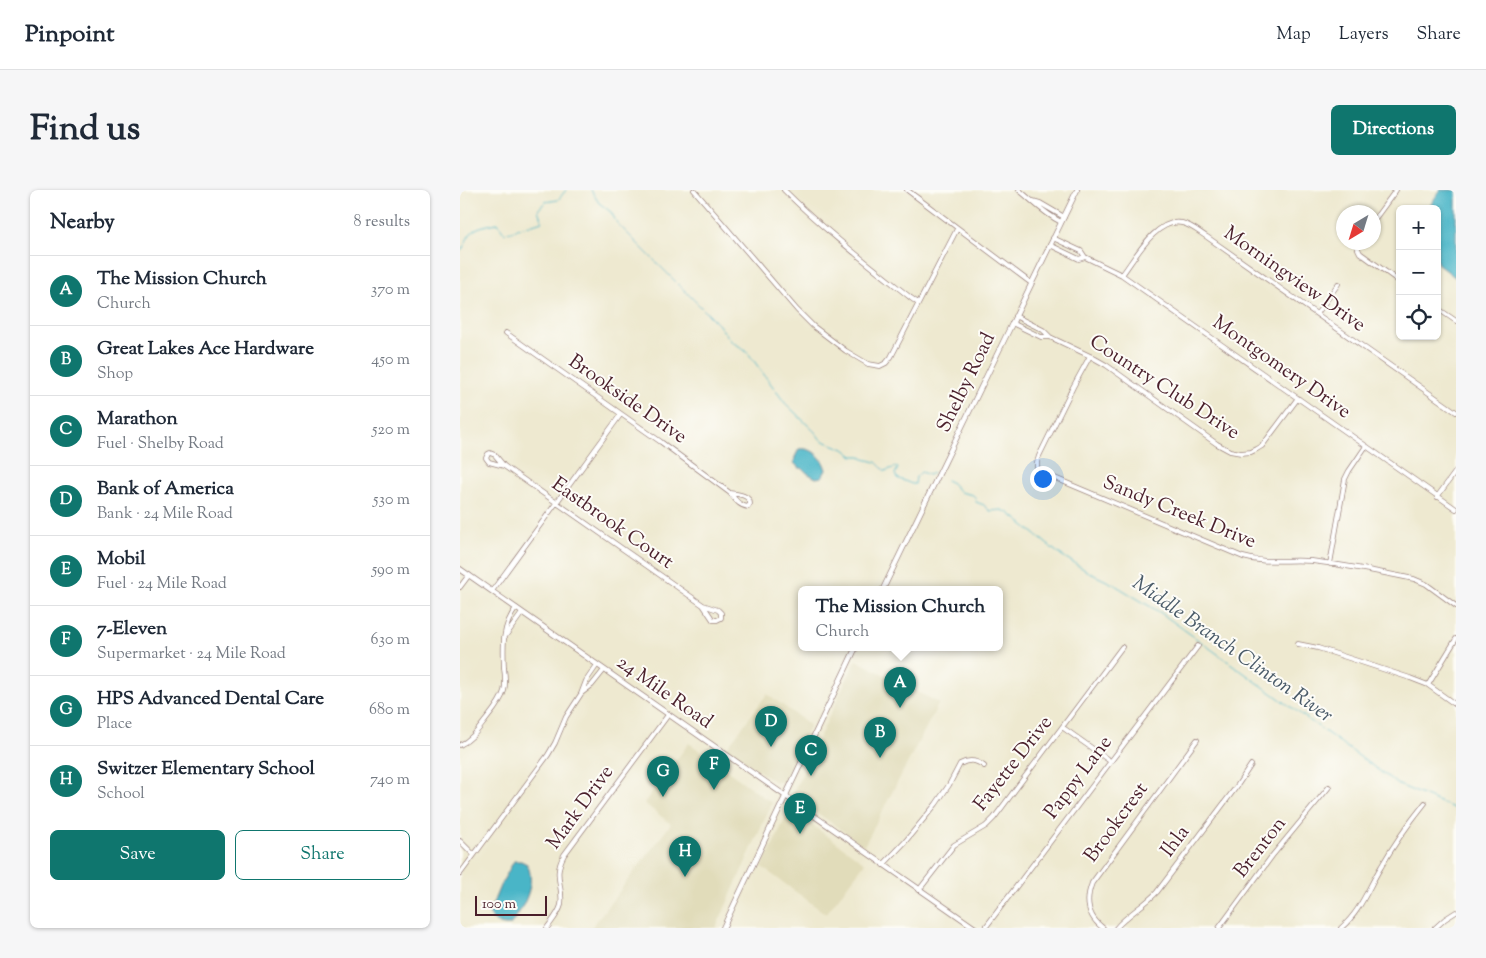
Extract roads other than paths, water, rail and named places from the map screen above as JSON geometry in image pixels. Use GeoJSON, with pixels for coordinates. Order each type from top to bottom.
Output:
{"type":"FeatureCollection","features":[{"type":"Feature","properties":{"kind":"street"},"geometry":{"type":"LineString","coordinates":[[694,190],[809,322],[830,340],[858,359],[875,366],[884,364],[891,357],[957,229]]}},
{"type":"Feature","properties":{"kind":"street"},"geometry":{"type":"LineString","coordinates":[[784,190],[828,232],[918,303]]}},
{"type":"Feature","properties":{"kind":"street"},"geometry":{"type":"LineString","coordinates":[[907,190],[1031,284]]}},
{"type":"Feature","properties":{"kind":"street"},"geometry":{"type":"LineString","coordinates":[[1019,190],[1042,211],[1061,222]]}},
{"type":"Feature","properties":{"kind":"street","name":"Shelby Road"},"geometry":{"type":"LineString","coordinates":[[884,586],[1077,190]]}},
{"type":"Feature","properties":{"kind":"street"},"geometry":{"type":"LineString","coordinates":[[1381,210],[1396,190]]}},
{"type":"Feature","properties":{"kind":"street"},"geometry":{"type":"LineString","coordinates":[[1033,201],[1040,202],[1064,217]]}},
{"type":"Feature","properties":{"kind":"street","name":"Morningview Drive"},"geometry":{"type":"LineString","coordinates":[[1122,275],[1156,232],[1169,223],[1181,223],[1194,228],[1456,412]]}},
{"type":"Feature","properties":{"kind":"street","name":"Montgomery Drive"},"geometry":{"type":"LineString","coordinates":[[1053,238],[1080,251],[1085,258],[1122,275],[1456,509]]}},
{"type":"Feature","properties":{"kind":"street","name":"Montgomery Drive"},"geometry":{"type":"LineString","coordinates":[[1050,245],[1079,259],[1085,258]]}},
{"type":"Feature","properties":{"kind":"street"},"geometry":{"type":"LineString","coordinates":[[1358,250],[1366,258],[1396,279]]}},
{"type":"Feature","properties":{"kind":"street"},"geometry":{"type":"LineString","coordinates":[[1317,314],[1338,284]]}},
{"type":"Feature","properties":{"kind":"street"},"geometry":{"type":"LineString","coordinates":[[1441,311],[1456,322]]}},
{"type":"Feature","properties":{"kind":"street","name":"Country Club Drive"},"geometry":{"type":"LineString","coordinates":[[1016,316],[1043,330],[1050,337],[1090,356],[1106,366],[1217,444],[1235,453],[1247,453],[1262,446],[1298,398]]}},
{"type":"Feature","properties":{"kind":"street","name":"Country Club Drive"},"geometry":{"type":"LineString","coordinates":[[1012,323],[1041,337],[1050,337]]}},
{"type":"Feature","properties":{"kind":"street","name":"Brookside Drive"},"geometry":{"type":"LineString","coordinates":[[506,333],[730,493],[744,507],[748,507],[750,504],[748,498],[730,493]]}},
{"type":"Feature","properties":{"kind":"street","name":"Sandy Creek Drive"},"geometry":{"type":"LineString","coordinates":[[1090,356],[1039,456],[1037,467],[1048,475],[1243,557],[1260,561],[1295,560],[1330,564],[1420,582],[1456,606]]}},
{"type":"Feature","properties":{"kind":"street"},"geometry":{"type":"LineString","coordinates":[[492,591],[621,414]]}},
{"type":"Feature","properties":{"kind":"street"},"geometry":{"type":"LineString","coordinates":[[1330,564],[1346,479],[1349,471],[1366,446]]}},
{"type":"Feature","properties":{"kind":"street","name":"Eastbrook Court"},"geometry":{"type":"LineString","coordinates":[[504,466],[703,606],[713,620],[721,618],[721,613],[718,610],[703,606]]}},
{"type":"Feature","properties":{"kind":"street"},"geometry":{"type":"LineString","coordinates":[[1438,497],[1456,471]]}},
{"type":"Feature","properties":{"kind":"street","name":"24 Mile Road"},"geometry":{"type":"LineString","coordinates":[[461,571],[974,928]]}},
{"type":"Feature","properties":{"kind":"street"},"geometry":{"type":"LineString","coordinates":[[460,587],[469,575]]}},
{"type":"Feature","properties":{"kind":"street"},"geometry":{"type":"LineString","coordinates":[[460,745],[478,730],[501,698],[505,680],[504,638],[506,624],[516,608]]}},
{"type":"Feature","properties":{"kind":"street"},"geometry":{"type":"LineString","coordinates":[[504,638],[522,612]]}},
{"type":"Feature","properties":{"kind":"street"},"geometry":{"type":"LineString","coordinates":[[1428,685],[1456,639]]}},
{"type":"Feature","properties":{"kind":"street"},"geometry":{"type":"LineString","coordinates":[[1298,644],[1318,648],[1428,685],[1456,705]]}},
{"type":"Feature","properties":{"kind":"street","name":"Pappy Lane"},"geometry":{"type":"LineString","coordinates":[[985,928],[1198,646]]}},
{"type":"Feature","properties":{"kind":"street","name":"Fayette Drive"},"geometry":{"type":"LineString","coordinates":[[919,890],[954,845],[986,826],[994,818],[1122,647]]}},
{"type":"Feature","properties":{"kind":"street"},"geometry":{"type":"LineString","coordinates":[[723,928],[854,651]]}},
{"type":"Feature","properties":{"kind":"street"},"geometry":{"type":"LineString","coordinates":[[460,874],[548,755],[566,717],[597,665]]}},
{"type":"Feature","properties":{"kind":"street"},"geometry":{"type":"LineString","coordinates":[[581,694],[592,685],[604,670]]}},
{"type":"Feature","properties":{"kind":"street","name":"Mark Drive"},"geometry":{"type":"LineString","coordinates":[[547,928],[556,915],[561,903],[558,869],[564,855],[668,715]]}},
{"type":"Feature","properties":{"kind":"street"},"geometry":{"type":"LineString","coordinates":[[1062,727],[1110,761]]}},
{"type":"Feature","properties":{"kind":"street","name":"Brookcrest"},"geometry":{"type":"LineString","coordinates":[[1103,928],[1093,920],[1089,909],[1089,892],[1092,883],[1197,740]]}},
{"type":"Feature","properties":{"kind":"street"},"geometry":{"type":"LineString","coordinates":[[883,865],[936,804],[960,764],[965,761],[975,761],[984,766]]}},
{"type":"Feature","properties":{"kind":"street","name":"Ihla"},"geometry":{"type":"LineString","coordinates":[[1116,928],[1157,892],[1251,765]]}},
{"type":"Feature","properties":{"kind":"street","name":"Brenton"},"geometry":{"type":"LineString","coordinates":[[1218,928],[1272,856],[1329,787]]}},
{"type":"Feature","properties":{"kind":"street"},"geometry":{"type":"LineString","coordinates":[[1342,928],[1359,908],[1390,852],[1425,803]]}},
{"type":"Feature","properties":{"kind":"street"},"geometry":{"type":"LineString","coordinates":[[460,842],[474,854]]}},
{"type":"Feature","properties":{"kind":"street"},"geometry":{"type":"LineString","coordinates":[[1435,928],[1456,912]]}},
{"type":"Feature","properties":{"kind":"water"},"geometry":{"type":"Polygon","coordinates":[[[1440,190],[1456,190],[1456,278],[1441,266],[1441,205],[1431,205],[1440,190]]]}},
{"type":"Feature","properties":{"kind":"water"},"geometry":{"type":"Polygon","coordinates":[[[799,449],[809,450],[817,454],[826,470],[822,477],[816,478],[794,463],[799,449]]]}},
{"type":"Feature","properties":{"kind":"water"},"geometry":{"type":"Polygon","coordinates":[[[514,861],[521,861],[527,864],[530,872],[529,888],[524,904],[515,919],[510,925],[503,925],[495,921],[489,913],[500,886],[514,861]]]}},
{"type":"Feature","properties":{"kind":"waterway","name":"Middle Branch Clinton River"},"geometry":{"type":"LineString","coordinates":[[460,251],[471,233],[483,226],[497,223],[505,233],[542,221],[538,210],[545,202],[558,200],[566,190]]}},
{"type":"Feature","properties":{"kind":"waterway","name":"Middle Branch Clinton River"},"geometry":{"type":"LineString","coordinates":[[591,190],[599,203],[611,212],[617,223],[718,324],[732,342],[748,353],[785,403],[821,440],[844,449],[853,456],[860,456],[876,462],[885,471],[896,467],[898,468],[895,474],[897,478],[912,484],[915,484],[916,477],[921,472],[935,475]]}},
{"type":"Feature","properties":{"kind":"waterway","name":"Middle Branch Clinton River"},"geometry":{"type":"LineString","coordinates":[[946,480],[952,483],[960,492],[973,495],[976,502],[984,505],[990,511],[1002,510],[1009,513],[1058,553],[1161,613],[1399,785],[1456,809]]}},
{"type":"Feature","properties":{"kind":"place","name":"The Mission Church"},"geometry":{"type":"Point","coordinates":[900,708]}},
{"type":"Feature","properties":{"kind":"place","name":"Bank of America"},"geometry":{"type":"Point","coordinates":[771,747]}},
{"type":"Feature","properties":{"kind":"place","name":"Great Lakes Ace Hardware"},"geometry":{"type":"Point","coordinates":[880,758]}},
{"type":"Feature","properties":{"kind":"place","name":"Marathon"},"geometry":{"type":"Point","coordinates":[811,776]}},
{"type":"Feature","properties":{"kind":"place","name":"7-Eleven"},"geometry":{"type":"Point","coordinates":[714,790]}},
{"type":"Feature","properties":{"kind":"place","name":"HPS Advanced Dental Care"},"geometry":{"type":"Point","coordinates":[663,797]}},
{"type":"Feature","properties":{"kind":"place","name":"Mobil"},"geometry":{"type":"Point","coordinates":[800,834]}},
{"type":"Feature","properties":{"kind":"place","name":"Switzer Elementary School"},"geometry":{"type":"Point","coordinates":[685,877]}}]}
